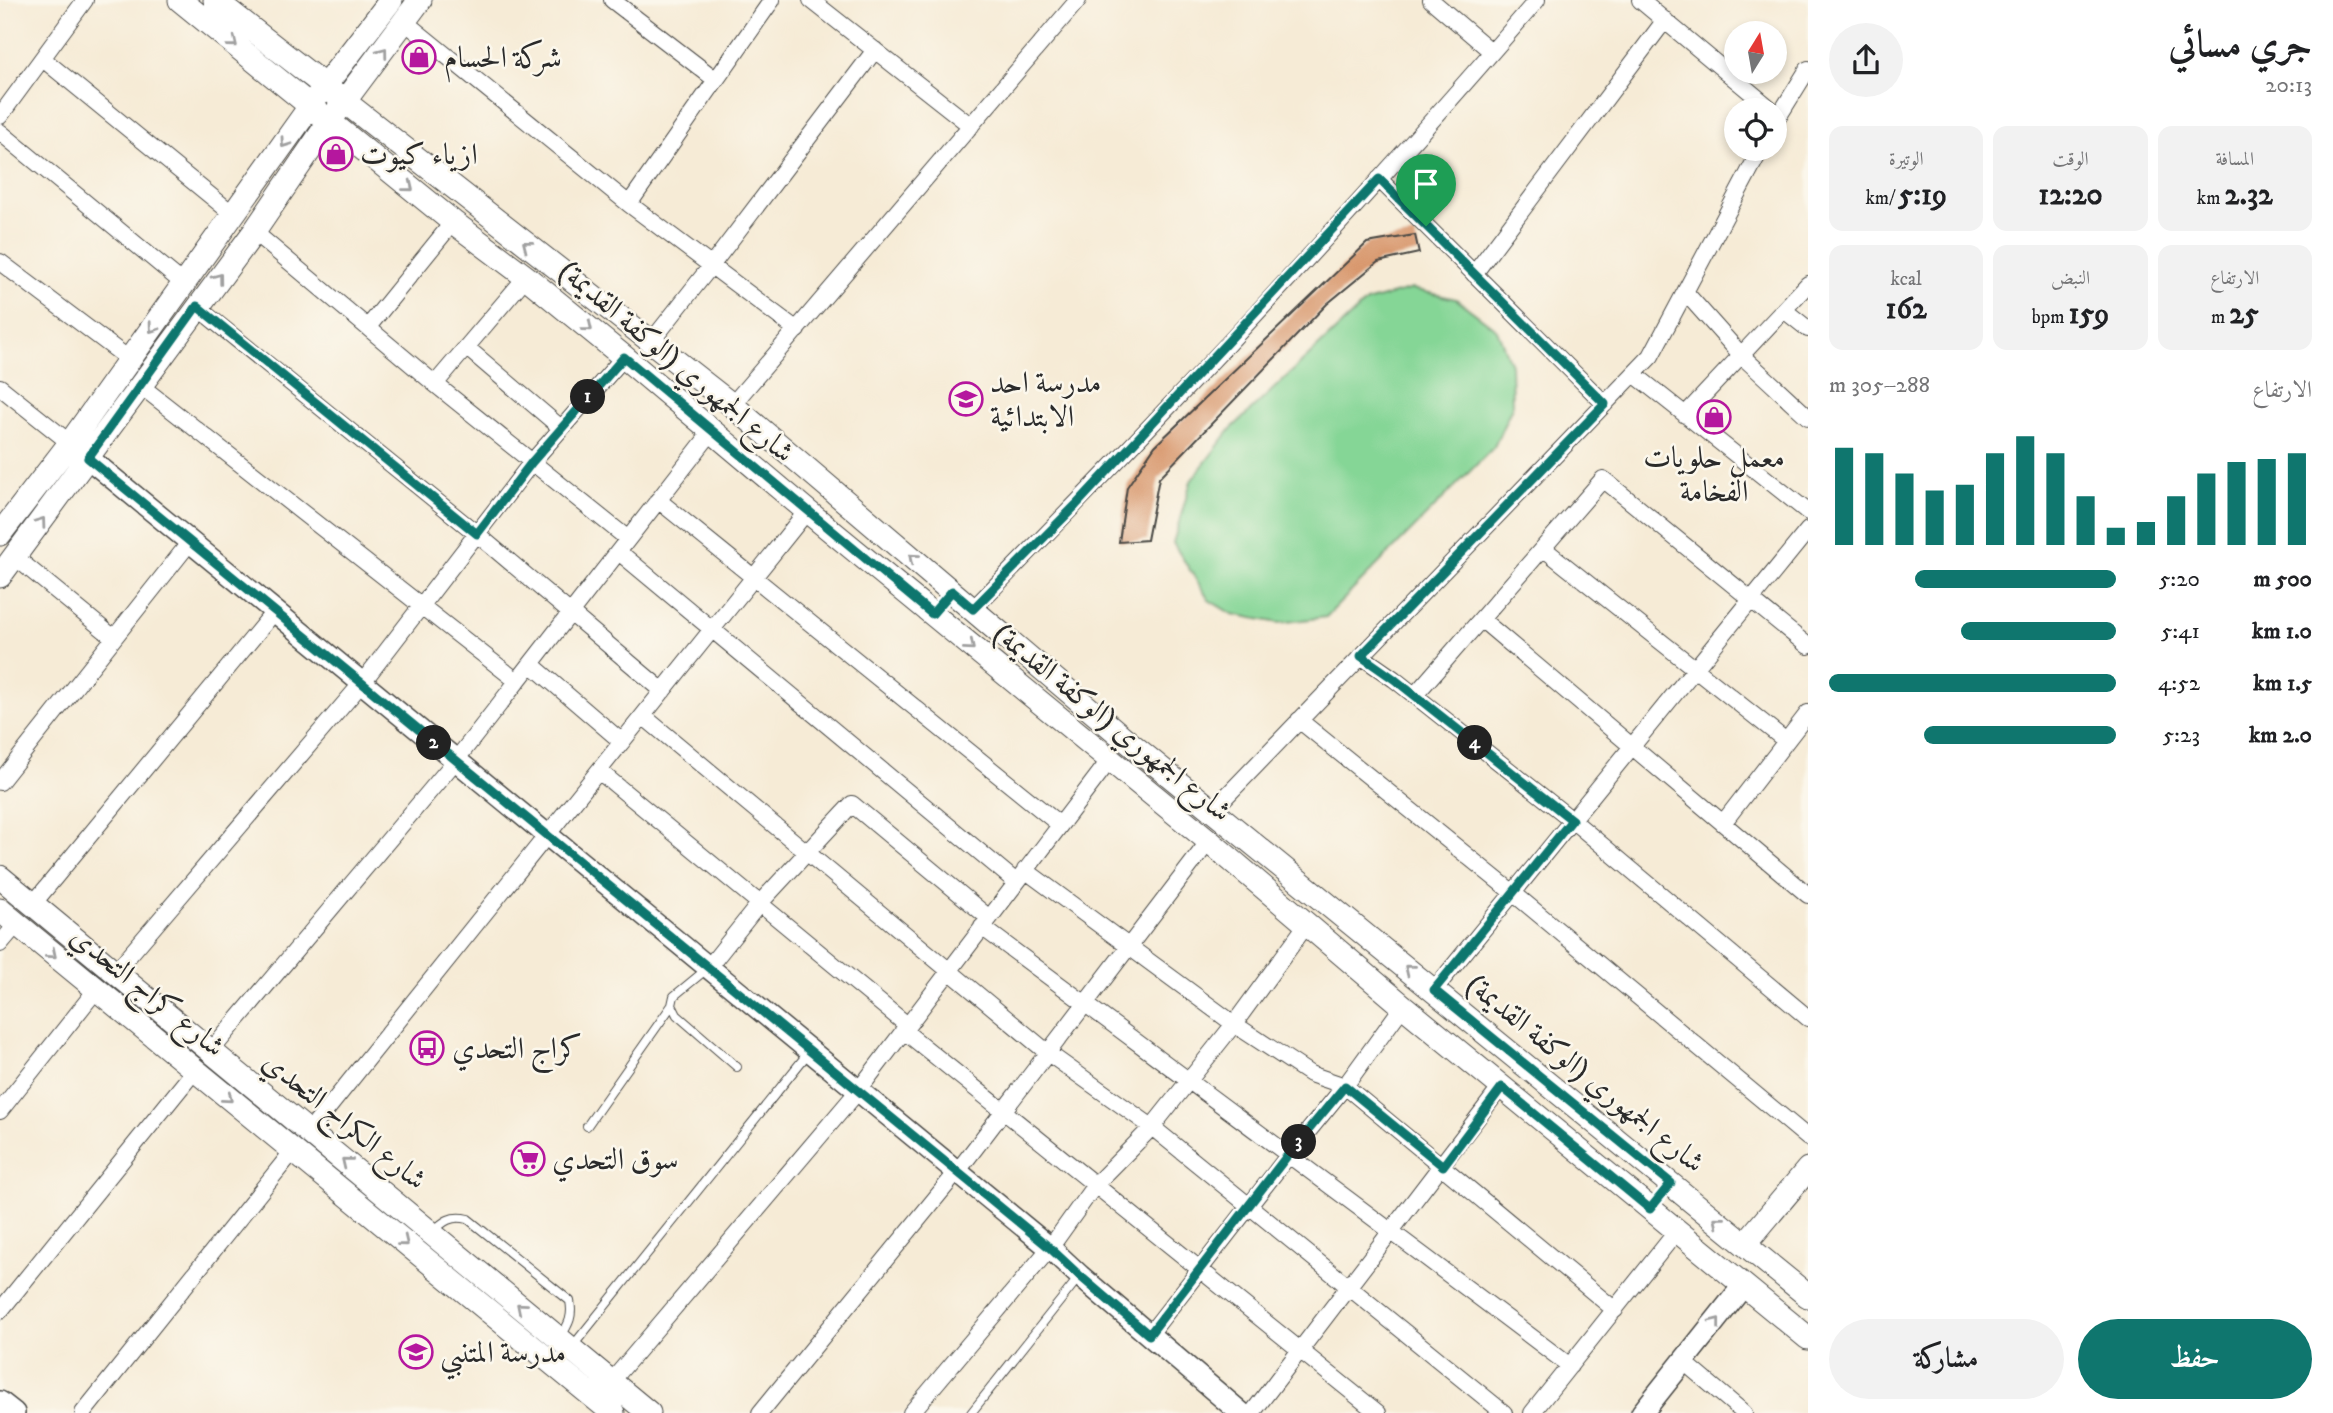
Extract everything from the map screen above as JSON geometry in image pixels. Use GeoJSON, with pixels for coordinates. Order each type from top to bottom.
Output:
{"type":"FeatureCollection","features":[{"type":"Feature","properties":{"kind":"main road","name":"شارع الجمهوري (الوكفة القديمة)"},"geometry":{"type":"LineString","coordinates":[[180,0],[713,430],[807,511],[1209,841],[1403,1006],[1808,1338]]}},
{"type":"Feature","properties":{"kind":"main road","name":"شارع الجمهوري (الوكفة القديمة)"},"geometry":{"type":"LineString","coordinates":[[215,0],[732,405],[1126,740],[1802,1291]]}},
{"type":"Feature","properties":{"kind":"main road"},"geometry":{"type":"LineString","coordinates":[[0,576],[254,232],[330,122],[420,0]]}},
{"type":"Feature","properties":{"kind":"main road"},"geometry":{"type":"LineString","coordinates":[[0,534],[70,443],[384,3]]}},
{"type":"Feature","properties":{"kind":"main road"},"geometry":{"type":"LineString","coordinates":[[753,464],[773,439]]}},
{"type":"Feature","properties":{"kind":"main road"},"geometry":{"type":"LineString","coordinates":[[932,614],[952,591]]}},
{"type":"Feature","properties":{"kind":"main road","name":"شارع الكراج التحدي"},"geometry":{"type":"LineString","coordinates":[[0,877],[565,1344],[601,1402],[649,1413]]}},
{"type":"Feature","properties":{"kind":"main road","name":"شارع كراج التحدي"},"geometry":{"type":"LineString","coordinates":[[8,917],[601,1402]]}},
{"type":"Feature","properties":{"kind":"main road"},"geometry":{"type":"LineString","coordinates":[[1745,1244],[1808,1169]]}},
{"type":"Feature","properties":{"kind":"main road"},"geometry":{"type":"LineString","coordinates":[[1650,1209],[1671,1183]]}},
{"type":"Feature","properties":{"kind":"main road"},"geometry":{"type":"LineString","coordinates":[[1774,1311],[1802,1291]]}},
{"type":"Feature","properties":{"kind":"street"},"geometry":{"type":"LineString","coordinates":[[0,116],[85,0]]}},
{"type":"Feature","properties":{"kind":"street"},"geometry":{"type":"LineString","coordinates":[[612,0],[716,80]]}},
{"type":"Feature","properties":{"kind":"street"},"geometry":{"type":"LineString","coordinates":[[629,204],[772,0]]}},
{"type":"Feature","properties":{"kind":"street"},"geometry":{"type":"LineString","coordinates":[[811,0],[971,126]]}},
{"type":"Feature","properties":{"kind":"street"},"geometry":{"type":"LineString","coordinates":[[732,405],[1078,0]]}},
{"type":"Feature","properties":{"kind":"street"},"geometry":{"type":"LineString","coordinates":[[1431,0],[1492,52]]}},
{"type":"Feature","properties":{"kind":"street"},"geometry":{"type":"LineString","coordinates":[[973,609],[1076,505],[1379,179],[1537,0]]}},
{"type":"Feature","properties":{"kind":"street"},"geometry":{"type":"LineString","coordinates":[[1640,0],[1754,98]]}},
{"type":"Feature","properties":{"kind":"street"},"geometry":{"type":"LineString","coordinates":[[1474,274],[1665,20]]}},
{"type":"Feature","properties":{"kind":"street"},"geometry":{"type":"LineString","coordinates":[[405,22],[629,204],[796,330]]}},
{"type":"Feature","properties":{"kind":"street"},"geometry":{"type":"LineString","coordinates":[[651,342],[712,266],[875,50]]}},
{"type":"Feature","properties":{"kind":"street"},"geometry":{"type":"LineString","coordinates":[[43,59],[234,215]]}},
{"type":"Feature","properties":{"kind":"street"},"geometry":{"type":"LineString","coordinates":[[1787,99],[1808,69]]}},
{"type":"Feature","properties":{"kind":"street"},"geometry":{"type":"LineString","coordinates":[[0,132],[184,284]]}},
{"type":"Feature","properties":{"kind":"street"},"geometry":{"type":"LineString","coordinates":[[1213,810],[1651,356],[1755,161]]}},
{"type":"Feature","properties":{"kind":"street"},"geometry":{"type":"LineString","coordinates":[[1379,179],[1605,404]]}},
{"type":"Feature","properties":{"kind":"street"},"geometry":{"type":"LineString","coordinates":[[368,327],[453,222]]}},
{"type":"Feature","properties":{"kind":"street"},"geometry":{"type":"LineString","coordinates":[[254,232],[532,462],[711,630],[1021,876],[1310,1074],[1345,1086],[1615,1310]]}},
{"type":"Feature","properties":{"kind":"street"},"geometry":{"type":"LineString","coordinates":[[0,262],[130,360]]}},
{"type":"Feature","properties":{"kind":"street"},"geometry":{"type":"LineString","coordinates":[[435,384],[526,277]]}},
{"type":"Feature","properties":{"kind":"street"},"geometry":{"type":"LineString","coordinates":[[1685,415],[1808,285]]}},
{"type":"Feature","properties":{"kind":"street"},"geometry":{"type":"LineString","coordinates":[[1685,292],[1742,356],[1808,417]]}},
{"type":"Feature","properties":{"kind":"street"},"geometry":{"type":"LineString","coordinates":[[197,306],[477,534],[663,691]]}},
{"type":"Feature","properties":{"kind":"street"},"geometry":{"type":"LineString","coordinates":[[1784,310],[1808,329]]}},
{"type":"Feature","properties":{"kind":"street"},"geometry":{"type":"LineString","coordinates":[[467,347],[561,428]]}},
{"type":"Feature","properties":{"kind":"street"},"geometry":{"type":"LineString","coordinates":[[116,971],[362,683],[532,462],[624,357]]}},
{"type":"Feature","properties":{"kind":"street"},"geometry":{"type":"LineString","coordinates":[[1634,374],[1808,512]]}},
{"type":"Feature","properties":{"kind":"street"},"geometry":{"type":"LineString","coordinates":[[141,386],[517,681]]}},
{"type":"Feature","properties":{"kind":"street"},"geometry":{"type":"LineString","coordinates":[[0,387],[1050,1248],[1241,1413]]}},
{"type":"Feature","properties":{"kind":"street"},"geometry":{"type":"LineString","coordinates":[[211,1051],[456,760],[713,430]]}},
{"type":"Feature","properties":{"kind":"street"},"geometry":{"type":"LineString","coordinates":[[1415,695],[1604,479],[1808,646]]}},
{"type":"Feature","properties":{"kind":"street"},"geometry":{"type":"LineString","coordinates":[[658,500],[1060,825]]}},
{"type":"Feature","properties":{"kind":"street"},"geometry":{"type":"LineString","coordinates":[[309,1132],[807,511]]}},
{"type":"Feature","properties":{"kind":"street"},"geometry":{"type":"LineString","coordinates":[[1434,990],[1808,530]]}},
{"type":"Feature","properties":{"kind":"street"},"geometry":{"type":"LineString","coordinates":[[0,782],[190,542]]}},
{"type":"Feature","properties":{"kind":"street"},"geometry":{"type":"LineString","coordinates":[[1543,548],[1786,741]]}},
{"type":"Feature","properties":{"kind":"street"},"geometry":{"type":"LineString","coordinates":[[15,557],[114,638]]}},
{"type":"Feature","properties":{"kind":"street"},"geometry":{"type":"LineString","coordinates":[[33,904],[274,611]]}},
{"type":"Feature","properties":{"kind":"street"},"geometry":{"type":"LineString","coordinates":[[1481,619],[1723,823],[1805,885]]}},
{"type":"Feature","properties":{"kind":"street"},"geometry":{"type":"LineString","coordinates":[[1361,656],[1415,695],[1572,820],[1808,1018]]}},
{"type":"Feature","properties":{"kind":"street"},"geometry":{"type":"LineString","coordinates":[[531,664],[622,742]]}},
{"type":"Feature","properties":{"kind":"street"},"geometry":{"type":"LineString","coordinates":[[1723,823],[1808,713]]}},
{"type":"Feature","properties":{"kind":"street"},"geometry":{"type":"LineString","coordinates":[[643,716],[1048,1053],[1152,1127],[1504,1413]]}},
{"type":"Feature","properties":{"kind":"street"},"geometry":{"type":"LineString","coordinates":[[1299,720],[1513,892],[1808,1138]]}},
{"type":"Feature","properties":{"kind":"street"},"geometry":{"type":"LineString","coordinates":[[601,1402],[858,1091],[1109,761]]}},
{"type":"Feature","properties":{"kind":"street"},"geometry":{"type":"LineString","coordinates":[[599,771],[1003,1111],[1378,1413]]}},
{"type":"Feature","properties":{"kind":"street"},"geometry":{"type":"LineString","coordinates":[[708,968],[760,904],[852,804],[985,922],[1086,1004],[1570,1366]]}},
{"type":"Feature","properties":{"kind":"street"},"geometry":{"type":"LineString","coordinates":[[760,1413],[957,1172],[1209,841]]}},
{"type":"Feature","properties":{"kind":"street"},"geometry":{"type":"LineString","coordinates":[[0,944],[8,917]]}},
{"type":"Feature","properties":{"kind":"street"},"geometry":{"type":"LineString","coordinates":[[911,1413],[1050,1248],[1095,1185],[1152,1127],[1234,1024],[1307,924]]}},
{"type":"Feature","properties":{"kind":"street"},"geometry":{"type":"LineString","coordinates":[[0,1111],[96,990]]}},
{"type":"Feature","properties":{"kind":"street"},"geometry":{"type":"LineString","coordinates":[[1149,1335],[1287,1156],[1345,1086],[1403,1006]]}},
{"type":"Feature","properties":{"kind":"street"},"geometry":{"type":"LineString","coordinates":[[0,1311],[195,1070]]}},
{"type":"Feature","properties":{"kind":"street"},"geometry":{"type":"LineString","coordinates":[[1252,1413],[1502,1087]]}},
{"type":"Feature","properties":{"kind":"street"},"geometry":{"type":"LineString","coordinates":[[83,1413],[293,1151]]}},
{"type":"Feature","properties":{"kind":"street"},"geometry":{"type":"LineString","coordinates":[[1532,1413],[1677,1231]]}},
{"type":"Feature","properties":{"kind":"street"},"geometry":{"type":"LineString","coordinates":[[1642,1413],[1743,1286]]}},
{"type":"Feature","properties":{"kind":"street"},"geometry":{"type":"LineString","coordinates":[[1684,1362],[1744,1413]]}},
{"type":"Feature","properties":{"kind":"street"},"geometry":{"type":"LineString","coordinates":[[0,1402],[14,1413]]}},
{"type":"Feature","properties":{"kind":"lane"},"geometry":{"type":"LineString","coordinates":[[587,1126],[672,1006],[674,996],[708,968]]}},
{"type":"Feature","properties":{"kind":"lane"},"geometry":{"type":"LineString","coordinates":[[672,1006],[677,1015],[737,1067]]}},
{"type":"Feature","properties":{"kind":"lane"},"geometry":{"type":"LineString","coordinates":[[565,1344],[809,1052]]}},
{"type":"Feature","properties":{"kind":"lane"},"geometry":{"type":"LineString","coordinates":[[432,1232],[446,1219],[457,1216],[468,1219],[570,1301],[572,1311],[565,1344]]}},
{"type":"Feature","properties":{"kind":"lane"},"geometry":{"type":"LineString","coordinates":[[971,1413],[1080,1276]]}},
{"type":"Feature","properties":{"kind":"green space"},"geometry":{"type":"Polygon","coordinates":[[[1412,289],[1456,299],[1497,330],[1511,365],[1512,407],[1494,447],[1326,617],[1279,623],[1232,614],[1209,600],[1173,543],[1191,481],[1231,429],[1366,302],[1412,289]]]}},
{"type":"Feature","properties":{"kind":"building"},"geometry":{"type":"Polygon","coordinates":[[[1415,235],[1419,253],[1378,262],[1327,304],[1159,478],[1147,540],[1119,542],[1127,487],[1155,446],[1367,243],[1415,235]]]}},
{"type":"Feature","properties":{"kind":"place","name":"شركة الحسام"},"geometry":{"type":"Point","coordinates":[419,57]}},
{"type":"Feature","properties":{"kind":"place","name":"ازياء كيوت"},"geometry":{"type":"Point","coordinates":[336,154]}},
{"type":"Feature","properties":{"kind":"place","name":"مدرسة احد الابتدائية"},"geometry":{"type":"Point","coordinates":[966,399]}},
{"type":"Feature","properties":{"kind":"place","name":"معمل حلويات الفخامة"},"geometry":{"type":"Point","coordinates":[1714,417]}},
{"type":"Feature","properties":{"kind":"place","name":"كراج التحدي"},"geometry":{"type":"Point","coordinates":[427,1048]}},
{"type":"Feature","properties":{"kind":"place","name":"سوق التحدي"},"geometry":{"type":"Point","coordinates":[528,1159]}},
{"type":"Feature","properties":{"kind":"place","name":"مدرسة المتنبي"},"geometry":{"type":"Point","coordinates":[416,1352]}},
{"type":"Feature","properties":{"kind":"route"},"geometry":{"type":"LineString","coordinates":[[1379,179],[1426,226],[1605,404],[1361,656],[1572,820],[1434,990],[1671,1183],[1650,1209],[1502,1087],[1443,1166],[1345,1086],[1287,1156],[1149,1335],[1050,1248],[88,458],[197,306],[477,534],[532,462],[624,357],[932,614],[952,591],[973,609],[1076,505],[1379,179]]}}]}
